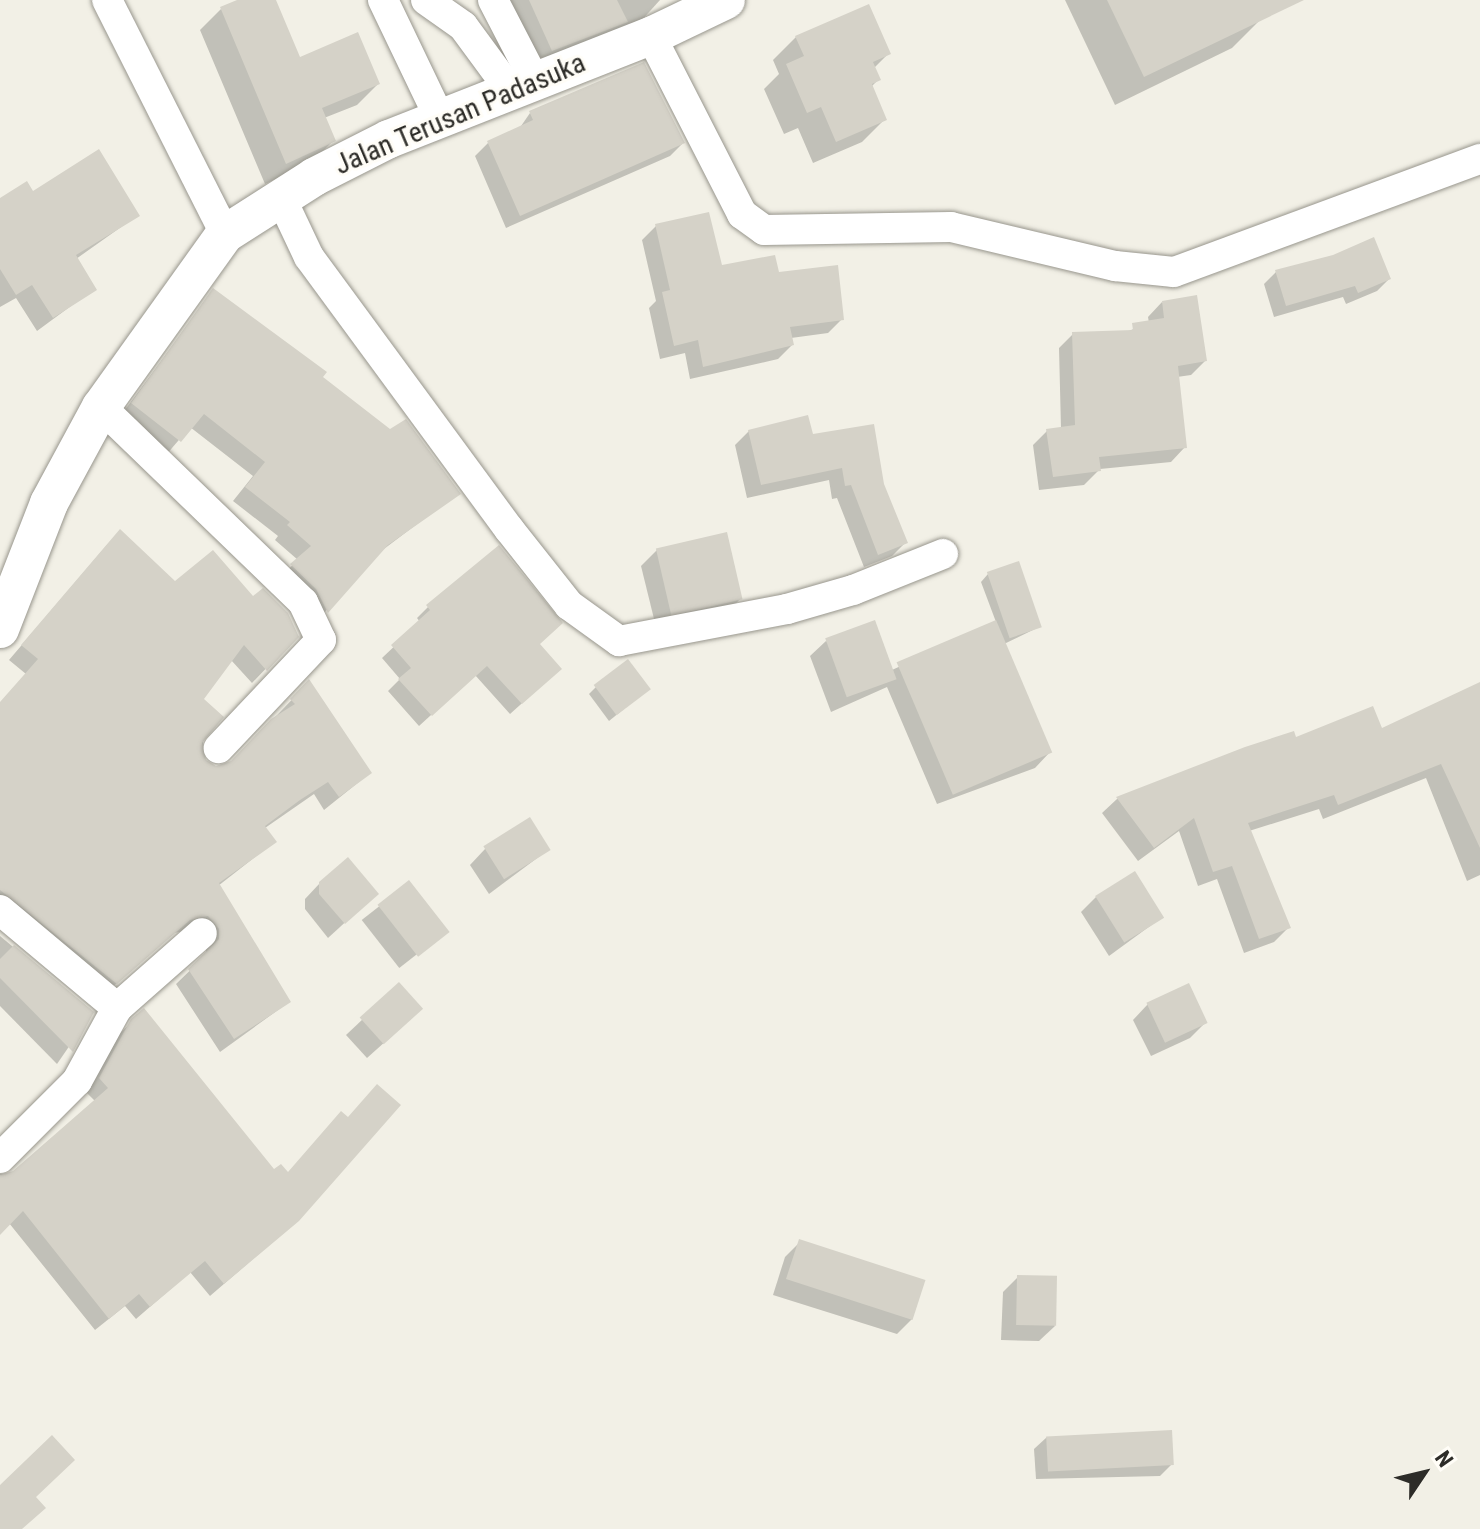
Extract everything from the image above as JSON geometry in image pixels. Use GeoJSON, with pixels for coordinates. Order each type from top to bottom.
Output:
{"type":"FeatureCollection","features":[{"type":"Feature","properties":{"kind":"street"},"geometry":{"type":"LineString","coordinates":[[107,0],[225,234]]}},
{"type":"Feature","properties":{"kind":"street"},"geometry":{"type":"LineString","coordinates":[[383,0],[440,119]]}},
{"type":"Feature","properties":{"kind":"street"},"geometry":{"type":"LineString","coordinates":[[426,0],[463,26],[523,87]]}},
{"type":"Feature","properties":{"kind":"street"},"geometry":{"type":"LineString","coordinates":[[493,0],[523,87]]}},
{"type":"Feature","properties":{"kind":"street","name":"Jalan Terusan Padasuka"},"geometry":{"type":"LineString","coordinates":[[0,629],[49,503],[101,407],[225,234],[314,177],[440,119],[651,36],[726,0]]}},
{"type":"Feature","properties":{"kind":"street"},"geometry":{"type":"LineString","coordinates":[[651,36],[742,214],[749,224],[764,230],[951,227],[1115,266],[1174,272],[1480,159]]}},
{"type":"Feature","properties":{"kind":"street"},"geometry":{"type":"LineString","coordinates":[[282,200],[309,257],[509,529],[569,605],[619,641],[787,609],[853,590],[943,554]]}},
{"type":"Feature","properties":{"kind":"street"},"geometry":{"type":"LineString","coordinates":[[101,407],[303,602],[319,631],[321,640],[314,651],[219,748]]}},
{"type":"Feature","properties":{"kind":"street"},"geometry":{"type":"LineString","coordinates":[[0,910],[117,1008]]}},
{"type":"Feature","properties":{"kind":"street"},"geometry":{"type":"LineString","coordinates":[[0,1158],[77,1081],[117,1008],[202,933]]}},
{"type":"Feature","properties":{"kind":"building"},"geometry":{"type":"Polygon","coordinates":[[[237,0],[276,0],[300,57],[358,32],[380,84],[322,108],[336,141],[286,164],[220,7],[237,0]]]}},
{"type":"Feature","properties":{"kind":"building"},"geometry":{"type":"Polygon","coordinates":[[[529,0],[617,0],[628,22],[552,51],[529,0]]]}},
{"type":"Feature","properties":{"kind":"building"},"geometry":{"type":"Polygon","coordinates":[[[1107,0],[1304,0],[1144,77],[1107,0]]]}},
{"type":"Feature","properties":{"kind":"building"},"geometry":{"type":"Polygon","coordinates":[[[869,4],[891,54],[873,62],[881,80],[872,84],[887,120],[836,142],[821,107],[807,113],[786,64],[804,56],[795,36],[869,4]]]}},
{"type":"Feature","properties":{"kind":"building"},"geometry":{"type":"Polygon","coordinates":[[[644,62],[685,143],[520,216],[487,141],[533,120],[529,111],[644,62]]]}},
{"type":"Feature","properties":{"kind":"building"},"geometry":{"type":"Polygon","coordinates":[[[99,149],[140,216],[76,255],[97,290],[53,318],[32,285],[16,295],[0,269],[0,198],[27,181],[33,191],[99,149]]]}},
{"type":"Feature","properties":{"kind":"building"},"geometry":{"type":"Polygon","coordinates":[[[709,212],[722,265],[775,255],[779,272],[838,265],[844,320],[790,327],[794,345],[703,367],[698,340],[674,346],[662,292],[670,290],[655,224],[709,212]]]}},
{"type":"Feature","properties":{"kind":"building"},"geometry":{"type":"Polygon","coordinates":[[[1374,237],[1391,279],[1358,293],[1355,286],[1286,306],[1275,270],[1333,255],[1374,237]]]}},
{"type":"Feature","properties":{"kind":"building"},"geometry":{"type":"Polygon","coordinates":[[[213,288],[327,372],[323,377],[390,429],[406,419],[461,494],[388,545],[328,613],[316,589],[290,564],[311,546],[287,525],[290,522],[245,487],[265,462],[204,414],[181,442],[131,403],[213,288]]]}},
{"type":"Feature","properties":{"kind":"building"},"geometry":{"type":"Polygon","coordinates":[[[1197,295],[1207,361],[1178,366],[1187,448],[1099,457],[1101,471],[1053,477],[1046,429],[1075,425],[1072,332],[1133,330],[1132,323],[1164,318],[1162,301],[1197,295]]]}},
{"type":"Feature","properties":{"kind":"building"},"geometry":{"type":"Polygon","coordinates":[[[808,415],[813,434],[874,424],[884,484],[908,543],[878,555],[851,485],[845,486],[842,468],[761,485],[748,430],[808,415]]]}},
{"type":"Feature","properties":{"kind":"building"},"geometry":{"type":"Polygon","coordinates":[[[120,529],[175,581],[213,550],[253,596],[263,588],[288,613],[299,637],[267,671],[244,645],[204,699],[224,717],[202,743],[206,760],[216,766],[231,761],[271,719],[295,704],[290,699],[309,679],[372,773],[339,797],[328,782],[300,800],[265,826],[277,842],[219,883],[291,1002],[234,1039],[188,969],[219,939],[219,929],[208,916],[190,920],[117,984],[0,890],[0,702],[38,659],[21,645],[120,529]]]}},
{"type":"Feature","properties":{"kind":"building"},"geometry":{"type":"Polygon","coordinates":[[[727,532],[743,599],[671,616],[656,548],[727,532]]]}},
{"type":"Feature","properties":{"kind":"building"},"geometry":{"type":"Polygon","coordinates":[[[499,545],[563,623],[540,644],[562,669],[522,704],[487,666],[432,716],[398,679],[411,668],[391,645],[430,610],[426,605],[499,545]]]}},
{"type":"Feature","properties":{"kind":"building"},"geometry":{"type":"Polygon","coordinates":[[[1019,561],[1042,627],[1010,638],[987,572],[1019,561]]]}},
{"type":"Feature","properties":{"kind":"building"},"geometry":{"type":"Polygon","coordinates":[[[875,620],[897,679],[847,697],[825,638],[875,620]]]}},
{"type":"Feature","properties":{"kind":"building"},"geometry":{"type":"Polygon","coordinates":[[[996,620],[1052,753],[953,795],[897,662],[996,620]]]}},
{"type":"Feature","properties":{"kind":"building"},"geometry":{"type":"Polygon","coordinates":[[[628,659],[651,689],[617,715],[594,685],[628,659]]]}},
{"type":"Feature","properties":{"kind":"building"},"geometry":{"type":"Polygon","coordinates":[[[1480,682],[1480,848],[1441,764],[1338,805],[1334,795],[1248,823],[1291,928],[1259,939],[1232,866],[1213,872],[1194,818],[1154,848],[1116,797],[1245,747],[1294,731],[1296,737],[1373,706],[1382,728],[1480,682]]]}},
{"type":"Feature","properties":{"kind":"building"},"geometry":{"type":"Polygon","coordinates":[[[530,817],[551,850],[504,879],[483,846],[530,817]]]}},
{"type":"Feature","properties":{"kind":"building"},"geometry":{"type":"Polygon","coordinates":[[[348,857],[379,894],[345,924],[319,894],[319,882],[348,857]]]}},
{"type":"Feature","properties":{"kind":"building"},"geometry":{"type":"Polygon","coordinates":[[[1135,871],[1164,918],[1124,943],[1095,896],[1135,871]]]}},
{"type":"Feature","properties":{"kind":"building"},"geometry":{"type":"Polygon","coordinates":[[[409,880],[450,932],[418,957],[377,905],[409,880]]]}},
{"type":"Feature","properties":{"kind":"building"},"geometry":{"type":"Polygon","coordinates":[[[14,945],[94,1012],[73,1052],[0,978],[0,959],[14,945]]]}},
{"type":"Feature","properties":{"kind":"building"},"geometry":{"type":"Polygon","coordinates":[[[399,982],[423,1009],[384,1044],[360,1017],[399,982]]]}},
{"type":"Feature","properties":{"kind":"building"},"geometry":{"type":"Polygon","coordinates":[[[1189,983],[1208,1023],[1165,1043],[1146,1003],[1189,983]]]}},
{"type":"Feature","properties":{"kind":"building"},"geometry":{"type":"Polygon","coordinates":[[[144,1008],[274,1169],[281,1164],[288,1172],[341,1111],[348,1117],[377,1084],[401,1105],[299,1221],[224,1284],[205,1261],[150,1307],[139,1294],[109,1319],[23,1211],[0,1235],[0,1175],[13,1171],[108,1088],[99,1078],[131,1019],[144,1008]]]}},
{"type":"Feature","properties":{"kind":"building"},"geometry":{"type":"Polygon","coordinates":[[[799,1239],[925,1280],[913,1320],[786,1279],[799,1239]]]}},
{"type":"Feature","properties":{"kind":"building"},"geometry":{"type":"Polygon","coordinates":[[[1017,1275],[1057,1276],[1056,1326],[1016,1325],[1017,1275]]]}},
{"type":"Feature","properties":{"kind":"building"},"geometry":{"type":"Polygon","coordinates":[[[1172,1430],[1174,1465],[1048,1472],[1046,1437],[1172,1430]]]}},
{"type":"Feature","properties":{"kind":"building"},"geometry":{"type":"Polygon","coordinates":[[[52,1435],[75,1460],[36,1497],[46,1508],[22,1529],[0,1529],[0,1485],[52,1435]]]}}]}
